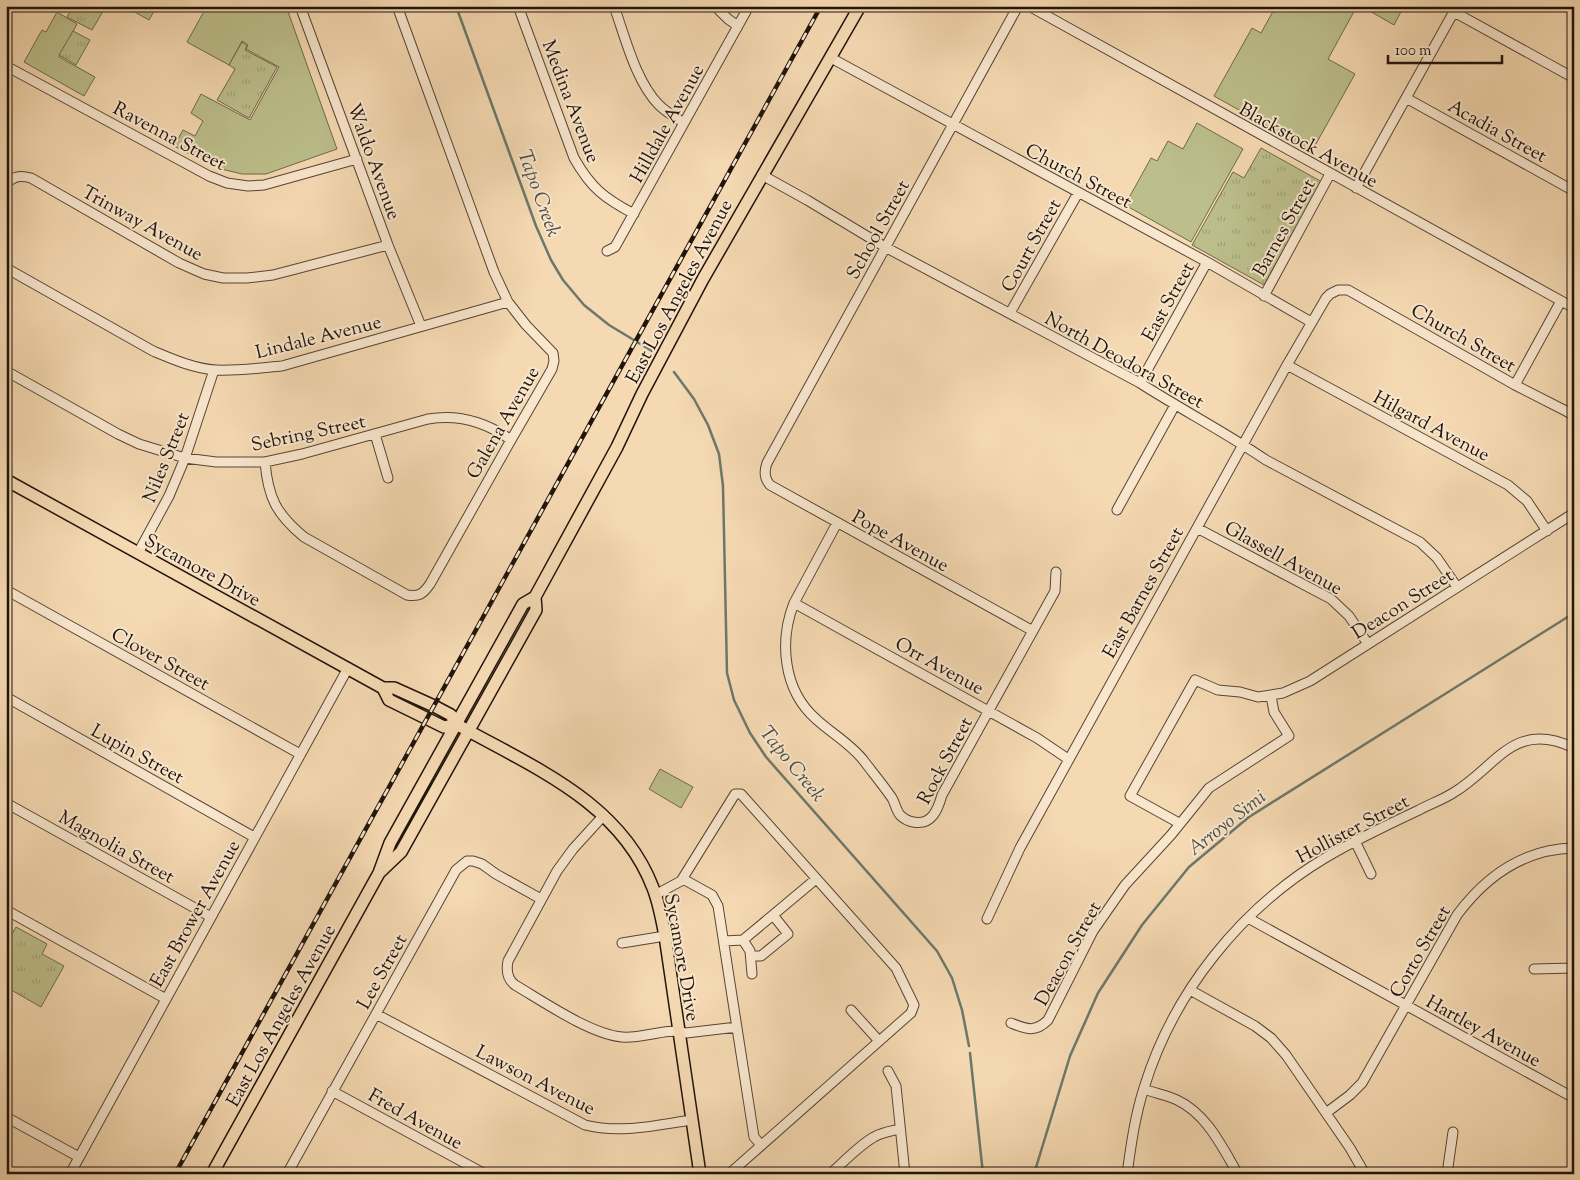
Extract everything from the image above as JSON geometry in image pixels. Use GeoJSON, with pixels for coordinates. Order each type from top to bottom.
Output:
{"type":"FeatureCollection","features":[{"type":"Feature","properties":{"kind":"main road","name":"East Los Angeles Avenue"},"geometry":{"type":"LineString","coordinates":[[212,1174],[379,873],[390,843],[456,724],[523,604],[535,597],[617,447],[674,333],[762,175],[860,6]]}},
{"type":"Feature","properties":{"kind":"main road","name":"Sycamore Drive"},"geometry":{"type":"LineString","coordinates":[[6,480],[383,688],[394,688],[451,715],[456,724],[567,786],[604,815],[626,839],[655,895],[665,936],[700,1174]]}},
{"type":"Feature","properties":{"kind":"main road","name":"East Los Angeles Avenue"},"geometry":{"type":"LineString","coordinates":[[379,873],[401,852],[536,610],[535,597]]}},
{"type":"Feature","properties":{"kind":"street","name":"Waldo Avenue"},"geometry":{"type":"LineString","coordinates":[[300,6],[388,244],[421,326]]}},
{"type":"Feature","properties":{"kind":"street","name":"Galena Avenue"},"geometry":{"type":"LineString","coordinates":[[265,462],[267,483],[273,501],[281,515],[293,528],[407,595],[416,596],[424,593],[430,584],[552,369],[553,353],[526,325],[508,302],[494,272],[396,6]]}},
{"type":"Feature","properties":{"kind":"street","name":"Medina Avenue"},"geometry":{"type":"LineString","coordinates":[[518,6],[574,158],[584,176],[610,201],[634,214]]}},
{"type":"Feature","properties":{"kind":"street"},"geometry":{"type":"LineString","coordinates":[[614,6],[641,80],[649,93],[664,110],[684,123]]}},
{"type":"Feature","properties":{"kind":"street"},"geometry":{"type":"LineString","coordinates":[[715,6],[738,26]]}},
{"type":"Feature","properties":{"kind":"street","name":"Hilldale Avenue"},"geometry":{"type":"LineString","coordinates":[[607,250],[615,247],[749,6]]}},
{"type":"Feature","properties":{"kind":"street","name":"School Street"},"geometry":{"type":"LineString","coordinates":[[765,468],[1018,6]]}},
{"type":"Feature","properties":{"kind":"street","name":"Blackstock Avenue"},"geometry":{"type":"LineString","coordinates":[[1029,6],[1574,308]]}},
{"type":"Feature","properties":{"kind":"street"},"geometry":{"type":"LineString","coordinates":[[1356,188],[1456,9],[1574,78]]}},
{"type":"Feature","properties":{"kind":"street","name":"Church Street"},"geometry":{"type":"LineString","coordinates":[[831,58],[1207,262],[1311,322]]}},
{"type":"Feature","properties":{"kind":"street","name":"Ravenna Street"},"geometry":{"type":"LineString","coordinates":[[6,66],[166,154],[208,176],[227,183],[264,186],[356,159]]}},
{"type":"Feature","properties":{"kind":"street","name":"Acadia Street"},"geometry":{"type":"LineString","coordinates":[[1406,98],[1574,191]]}},
{"type":"Feature","properties":{"kind":"street","name":"Barnes Street"},"geometry":{"type":"LineString","coordinates":[[1264,296],[1330,174]]}},
{"type":"Feature","properties":{"kind":"street","name":"Trinway Avenue"},"geometry":{"type":"LineString","coordinates":[[6,184],[13,178],[22,175],[31,178],[179,263],[204,274],[223,278],[273,275],[388,244]]}},
{"type":"Feature","properties":{"kind":"street","name":"North Deodora Street"},"geometry":{"type":"LineString","coordinates":[[762,175],[885,247],[1140,383],[1243,444],[1266,460],[1420,542],[1438,558],[1457,588]]}},
{"type":"Feature","properties":{"kind":"street","name":"Court Street"},"geometry":{"type":"LineString","coordinates":[[1010,313],[1078,193]]}},
{"type":"Feature","properties":{"kind":"street","name":"East Street"},"geometry":{"type":"LineString","coordinates":[[1140,383],[1207,262]]}},
{"type":"Feature","properties":{"kind":"street","name":"Lindale Avenue"},"geometry":{"type":"LineString","coordinates":[[6,268],[153,351],[172,359],[214,370],[250,370],[282,366],[508,302]]}},
{"type":"Feature","properties":{"kind":"street","name":"Church Street"},"geometry":{"type":"LineString","coordinates":[[1338,290],[1348,290],[1515,385],[1574,416]]}},
{"type":"Feature","properties":{"kind":"street","name":"East Barnes Street"},"geometry":{"type":"LineString","coordinates":[[987,919],[1020,848],[1068,759],[1287,365],[1326,298],[1338,290]]}},
{"type":"Feature","properties":{"kind":"street"},"geometry":{"type":"LineString","coordinates":[[1515,385],[1561,301]]}},
{"type":"Feature","properties":{"kind":"street","name":"Hilgard Avenue"},"geometry":{"type":"LineString","coordinates":[[1287,365],[1508,485],[1527,501],[1547,531]]}},
{"type":"Feature","properties":{"kind":"street","name":"Niles Street"},"geometry":{"type":"LineString","coordinates":[[138,553],[168,496],[185,458],[214,370]]}},
{"type":"Feature","properties":{"kind":"street","name":"Sebring Street"},"geometry":{"type":"LineString","coordinates":[[6,371],[118,434],[139,444],[185,458],[216,462],[265,462],[302,454],[428,419],[453,417],[471,420],[487,426],[510,440]]}},
{"type":"Feature","properties":{"kind":"street"},"geometry":{"type":"LineString","coordinates":[[1116,510],[1175,405]]}},
{"type":"Feature","properties":{"kind":"street"},"geometry":{"type":"LineString","coordinates":[[375,434],[388,478]]}},
{"type":"Feature","properties":{"kind":"street","name":"Pope Avenue"},"geometry":{"type":"LineString","coordinates":[[765,468],[765,477],[770,486],[1033,632]]}},
{"type":"Feature","properties":{"kind":"street"},"geometry":{"type":"LineString","coordinates":[[1547,531],[1574,513]]}},
{"type":"Feature","properties":{"kind":"street"},"geometry":{"type":"LineString","coordinates":[[794,603],[837,523]]}},
{"type":"Feature","properties":{"kind":"street","name":"Glassell Avenue"},"geometry":{"type":"LineString","coordinates":[[1197,528],[1330,599],[1349,616],[1368,644]]}},
{"type":"Feature","properties":{"kind":"street","name":"Deacon Street"},"geometry":{"type":"LineString","coordinates":[[1179,823],[1130,796],[1195,680],[1218,690],[1240,692],[1258,697],[1283,693],[1310,681],[1547,531]]}},
{"type":"Feature","properties":{"kind":"street","name":"Rock Street"},"geometry":{"type":"LineString","coordinates":[[794,603],[787,625],[785,648],[788,673],[797,695],[804,707],[814,717],[861,758],[892,799],[899,814],[906,820],[919,822],[931,818],[936,813],[942,794],[1055,591],[1056,572]]}},
{"type":"Feature","properties":{"kind":"street","name":"Clover Street"},"geometry":{"type":"LineString","coordinates":[[6,590],[300,754]]}},
{"type":"Feature","properties":{"kind":"street","name":"Orr Avenue"},"geometry":{"type":"LineString","coordinates":[[794,603],[1037,738],[1068,759]]}},
{"type":"Feature","properties":{"kind":"street","name":"East Brower Avenue"},"geometry":{"type":"LineString","coordinates":[[70,1174],[348,668]]}},
{"type":"Feature","properties":{"kind":"street","name":"Deacon Street"},"geometry":{"type":"LineString","coordinates":[[1011,1023],[1036,1029],[1043,1026],[1048,1020],[1093,931],[1125,884],[1171,835],[1204,792],[1213,784],[1289,736],[1274,712],[1271,696]]}},
{"type":"Feature","properties":{"kind":"street","name":"Lupin Street"},"geometry":{"type":"LineString","coordinates":[[6,697],[254,837]]}},
{"type":"Feature","properties":{"kind":"street","name":"Hollister Street"},"geometry":{"type":"LineString","coordinates":[[1127,1174],[1135,1123],[1144,1089],[1163,1039],[1190,990],[1218,951],[1248,918],[1271,897],[1325,858],[1355,841],[1453,794],[1502,752],[1518,743],[1532,739],[1546,739],[1561,742],[1574,748]]}},
{"type":"Feature","properties":{"kind":"street"},"geometry":{"type":"LineString","coordinates":[[655,895],[683,879],[734,794],[740,794],[896,968],[914,1005],[911,1013],[729,1174]]}},
{"type":"Feature","properties":{"kind":"street","name":"Magnolia Street"},"geometry":{"type":"LineString","coordinates":[[6,803],[211,917]]}},
{"type":"Feature","properties":{"kind":"street"},"geometry":{"type":"LineString","coordinates":[[604,815],[561,866],[541,899],[508,961],[507,972],[512,983],[588,1027],[606,1034],[634,1037],[679,1031],[686,1033],[737,1027]]}},
{"type":"Feature","properties":{"kind":"street"},"geometry":{"type":"LineString","coordinates":[[1355,841],[1371,874]]}},
{"type":"Feature","properties":{"kind":"street","name":"Corto Street"},"geometry":{"type":"LineString","coordinates":[[1326,1112],[1350,1096],[1362,1082],[1456,915],[1470,897],[1499,872],[1527,858],[1574,848]]}},
{"type":"Feature","properties":{"kind":"street","name":"Lee Street"},"geometry":{"type":"LineString","coordinates":[[292,1172],[332,1091],[456,870],[467,861],[482,864],[541,899]]}},
{"type":"Feature","properties":{"kind":"street"},"geometry":{"type":"LineString","coordinates":[[683,879],[712,895],[718,906],[754,1137],[761,1145]]}},
{"type":"Feature","properties":{"kind":"street"},"geometry":{"type":"LineString","coordinates":[[724,941],[743,940],[816,879]]}},
{"type":"Feature","properties":{"kind":"street"},"geometry":{"type":"LineString","coordinates":[[6,910],[166,998]]}},
{"type":"Feature","properties":{"kind":"street"},"geometry":{"type":"LineString","coordinates":[[751,956],[761,956],[788,934],[773,915]]}},
{"type":"Feature","properties":{"kind":"street","name":"Hartley Avenue"},"geometry":{"type":"LineString","coordinates":[[1248,918],[1574,1098]]}},
{"type":"Feature","properties":{"kind":"street"},"geometry":{"type":"LineString","coordinates":[[622,943],[665,936]]}},
{"type":"Feature","properties":{"kind":"street"},"geometry":{"type":"LineString","coordinates":[[743,940],[750,950],[752,974]]}},
{"type":"Feature","properties":{"kind":"street"},"geometry":{"type":"LineString","coordinates":[[1534,968],[1574,968]]}},
{"type":"Feature","properties":{"kind":"street"},"geometry":{"type":"LineString","coordinates":[[1190,990],[1255,1026],[1271,1038],[1286,1055],[1326,1112],[1365,1174]]}},
{"type":"Feature","properties":{"kind":"street"},"geometry":{"type":"LineString","coordinates":[[851,1010],[879,1041]]}},
{"type":"Feature","properties":{"kind":"street","name":"Lawson Avenue"},"geometry":{"type":"LineString","coordinates":[[376,1014],[585,1125],[602,1129],[620,1130],[692,1120]]}},
{"type":"Feature","properties":{"kind":"street"},"geometry":{"type":"LineString","coordinates":[[888,1071],[896,1086],[905,1174]]}},
{"type":"Feature","properties":{"kind":"street"},"geometry":{"type":"LineString","coordinates":[[1144,1089],[1177,1100],[1201,1118],[1211,1130],[1238,1174]]}},
{"type":"Feature","properties":{"kind":"street","name":"Fred Avenue"},"geometry":{"type":"LineString","coordinates":[[332,1091],[485,1174]]}},
{"type":"Feature","properties":{"kind":"street"},"geometry":{"type":"LineString","coordinates":[[6,1117],[79,1157]]}},
{"type":"Feature","properties":{"kind":"street"},"geometry":{"type":"LineString","coordinates":[[830,1174],[874,1137],[900,1128]]}},
{"type":"Feature","properties":{"kind":"street"},"geometry":{"type":"LineString","coordinates":[[1447,1174],[1453,1132]]}},
{"type":"Feature","properties":{"kind":"green space"},"geometry":{"type":"Polygon","coordinates":[[[73,6],[106,6],[92,30],[67,17],[73,6]]]}},
{"type":"Feature","properties":{"kind":"green space"},"geometry":{"type":"Polygon","coordinates":[[[124,6],[157,6],[149,20],[124,6]]]}},
{"type":"Feature","properties":{"kind":"green space"},"geometry":{"type":"Polygon","coordinates":[[[207,6],[286,6],[337,149],[266,174],[242,174],[217,168],[174,146],[183,130],[195,136],[203,121],[191,113],[201,94],[250,120],[279,67],[246,49],[248,45],[242,41],[229,65],[187,42],[207,6]]]}},
{"type":"Feature","properties":{"kind":"green space"},"geometry":{"type":"Polygon","coordinates":[[[1276,6],[1357,6],[1328,59],[1355,74],[1312,151],[1214,96],[1252,28],[1261,33],[1276,6]]]}},
{"type":"Feature","properties":{"kind":"green space"},"geometry":{"type":"Polygon","coordinates":[[[1361,6],[1404,6],[1394,25],[1361,6]]]}},
{"type":"Feature","properties":{"kind":"green space"},"geometry":{"type":"Polygon","coordinates":[[[57,12],[77,24],[59,57],[95,77],[84,96],[24,62],[42,30],[46,32],[57,12]]]}},
{"type":"Feature","properties":{"kind":"green space"},"geometry":{"type":"Polygon","coordinates":[[[73,31],[90,40],[76,65],[59,55],[73,31]]]}},
{"type":"Feature","properties":{"kind":"green space"},"geometry":{"type":"Polygon","coordinates":[[[242,42],[247,46],[245,50],[277,67],[249,118],[217,100],[235,69],[229,65],[242,42]]]}},
{"type":"Feature","properties":{"kind":"green space"},"geometry":{"type":"Polygon","coordinates":[[[1197,123],[1243,149],[1191,242],[1125,205],[1151,158],[1157,161],[1168,141],[1183,149],[1197,123]]]}},
{"type":"Feature","properties":{"kind":"green space"},"geometry":{"type":"Polygon","coordinates":[[[1261,148],[1322,182],[1264,285],[1192,245],[1233,172],[1244,178],[1261,148]]]}},
{"type":"Feature","properties":{"kind":"green space"},"geometry":{"type":"Polygon","coordinates":[[[660,769],[693,787],[681,808],[649,789],[660,769]]]}},
{"type":"Feature","properties":{"kind":"green space"},"geometry":{"type":"Polygon","coordinates":[[[16,927],[47,944],[42,954],[64,966],[41,1007],[6,987],[6,934],[11,936],[16,927]]]}},
{"type":"Feature","properties":{"kind":"waterway","name":"Tapo Creek"},"geometry":{"type":"LineString","coordinates":[[456,6],[536,226],[551,260],[563,280],[584,305],[609,325],[652,351]]}},
{"type":"Feature","properties":{"kind":"waterway","name":"Tapo Creek"},"geometry":{"type":"LineString","coordinates":[[674,372],[694,399],[708,425],[719,454],[723,486],[727,673],[734,700],[750,733],[766,757],[937,951],[952,978],[962,1010],[969,1046]]}},
{"type":"Feature","properties":{"kind":"waterway","name":"Arroyo Simi"},"geometry":{"type":"LineString","coordinates":[[1034,1174],[1070,1056],[1098,993],[1142,925],[1189,867],[1249,817],[1574,613]]}},
{"type":"Feature","properties":{"kind":"waterway","name":"Tapo Creek"},"geometry":{"type":"LineString","coordinates":[[970,1053],[983,1174]]}},
{"type":"Feature","properties":{"kind":"railway"},"geometry":{"type":"LineString","coordinates":[[175,1174],[821,6]]}}]}
